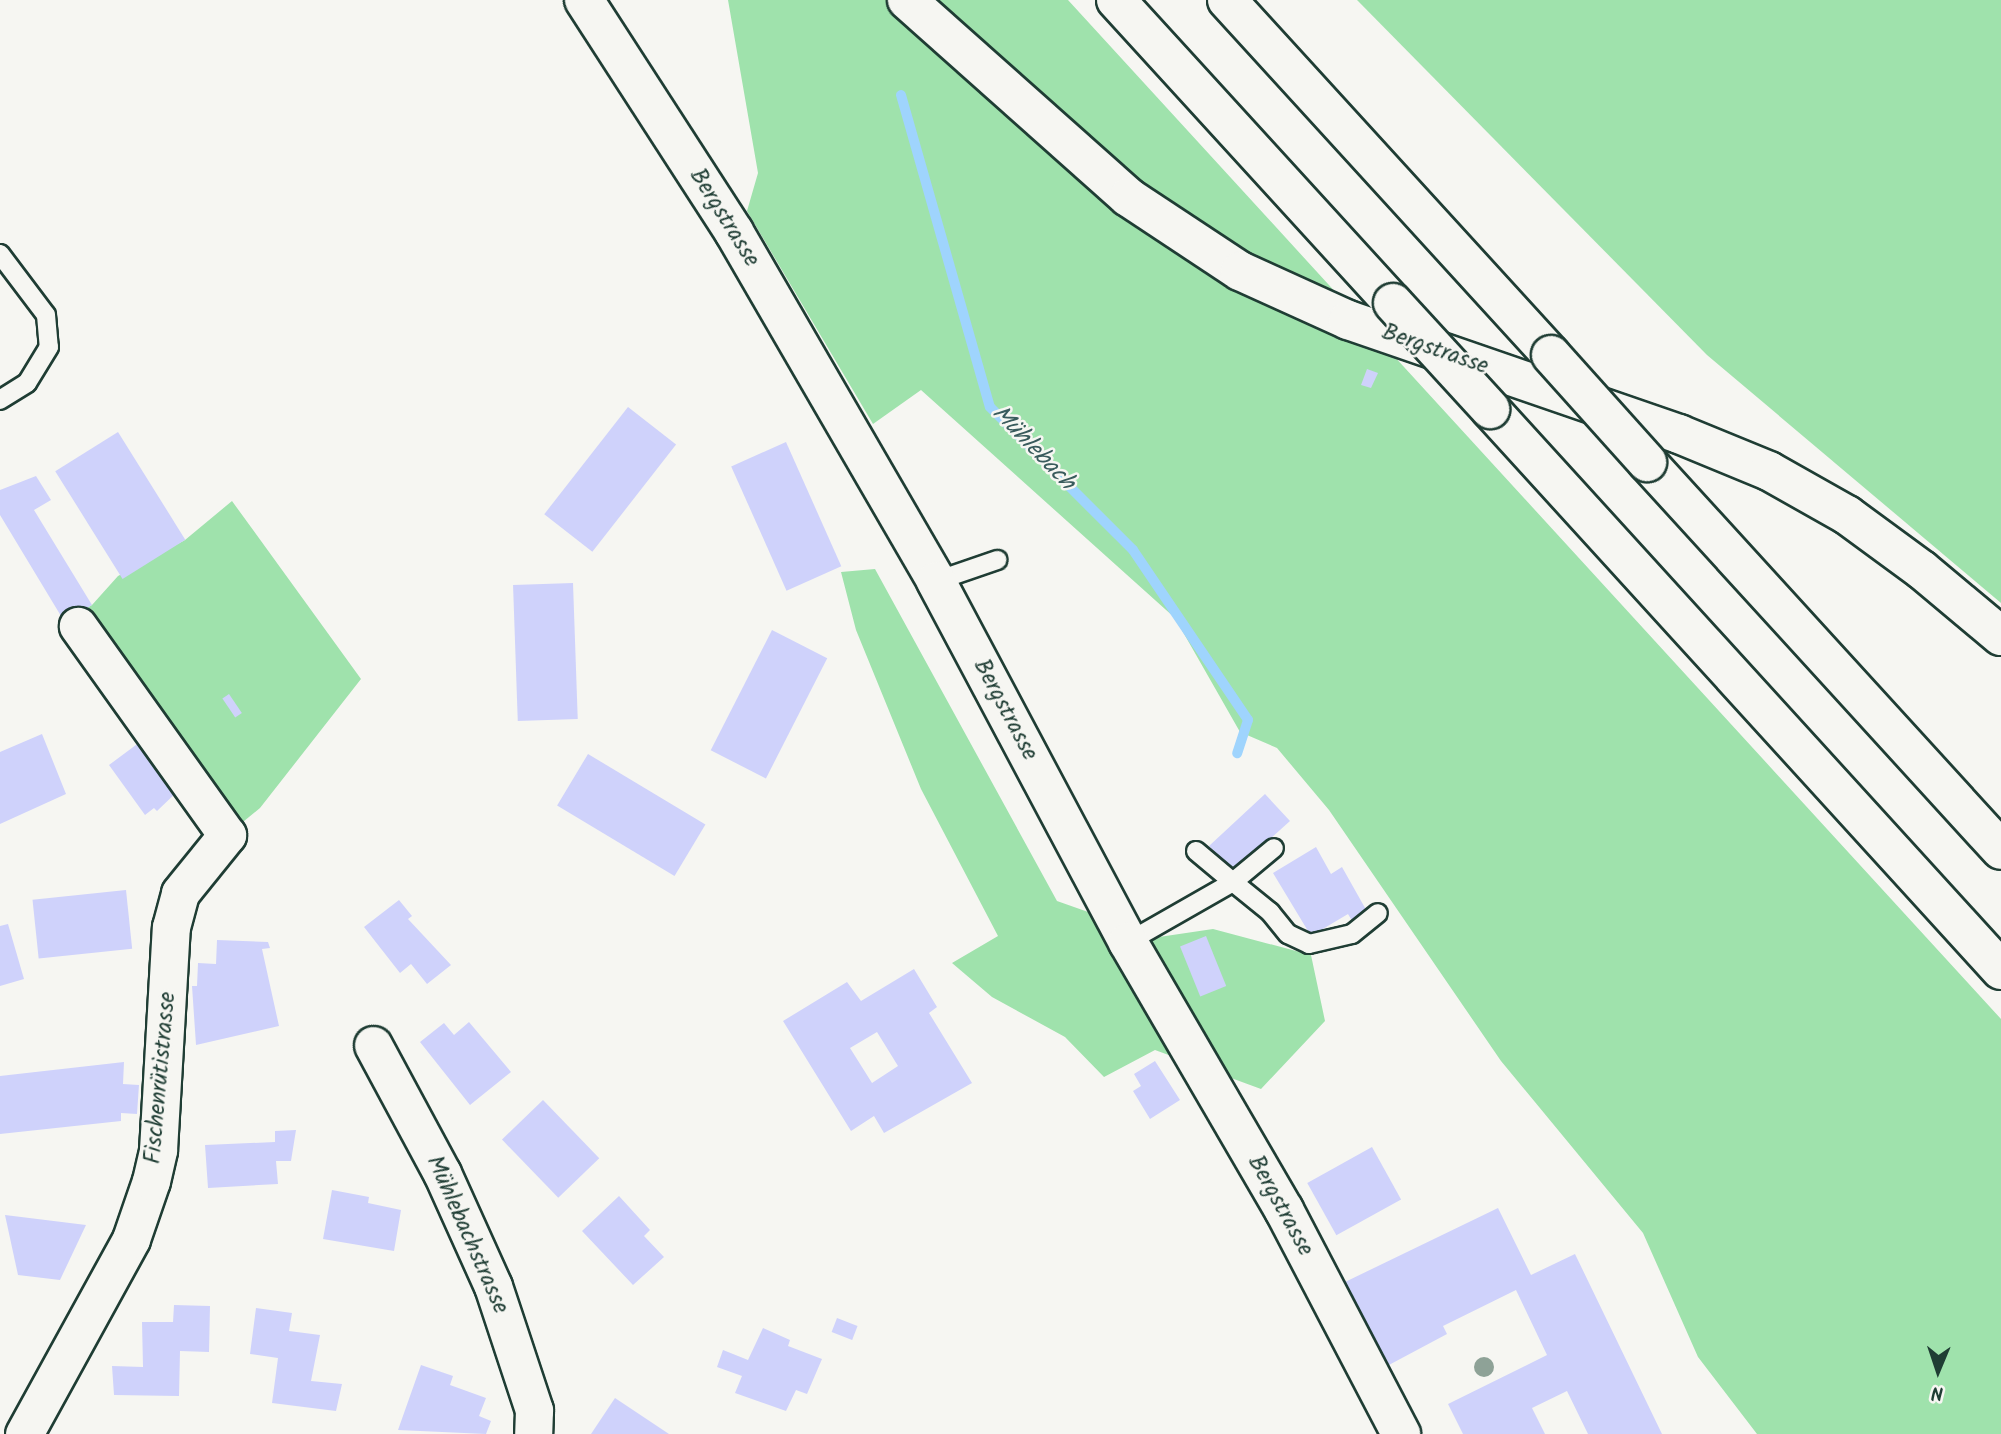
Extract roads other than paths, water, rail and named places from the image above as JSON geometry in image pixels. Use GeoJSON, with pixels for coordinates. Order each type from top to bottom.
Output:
{"type":"FeatureCollection","features":[{"type":"Feature","properties":{"kind":"main road","name":"Bergstrasse"},"geometry":{"type":"LineString","coordinates":[[584,0],[734,232],[936,581],[1128,942],[1284,1210],[1401,1434]]}},
{"type":"Feature","properties":{"kind":"main road","name":"Bergstrasse"},"geometry":{"type":"LineString","coordinates":[[907,0],[1128,197],[1240,271],[1348,320],[1679,434],[1769,471],[1847,515],[1923,570],[2001,636]]}},
{"type":"Feature","properties":{"kind":"main road"},"geometry":{"type":"LineString","coordinates":[[1116,0],[2001,970]]}},
{"type":"Feature","properties":{"kind":"main road"},"geometry":{"type":"LineString","coordinates":[[1227,0],[2001,850]]}},
{"type":"Feature","properties":{"kind":"street","name":"Fischenrütistrasse"},"geometry":{"type":"LineString","coordinates":[[24,1434],[131,1239],[151,1181],[159,1137],[172,927],[180,893],[227,835],[78,626]]}},
{"type":"Feature","properties":{"kind":"street","name":"Mühlebachstrasse"},"geometry":{"type":"LineString","coordinates":[[373,1045],[442,1173],[493,1286],[534,1410],[533,1434]]}},
{"type":"Feature","properties":{"kind":"lane"},"geometry":{"type":"LineString","coordinates":[[0,254],[46,314],[48,347],[27,383],[0,400]]}},
{"type":"Feature","properties":{"kind":"lane"},"geometry":{"type":"LineString","coordinates":[[936,581],[997,560]]}},
{"type":"Feature","properties":{"kind":"lane"},"geometry":{"type":"LineString","coordinates":[[1128,942],[1233,882],[1274,848]]}},
{"type":"Feature","properties":{"kind":"lane"},"geometry":{"type":"LineString","coordinates":[[1196,851],[1288,934],[1309,944],[1352,934],[1378,913]]}},
{"type":"Feature","properties":{"kind":"waterway","name":"Mühlebach"},"geometry":{"type":"LineString","coordinates":[[901,95],[990,407],[1133,550],[1248,720],[1237,753]]}}]}
